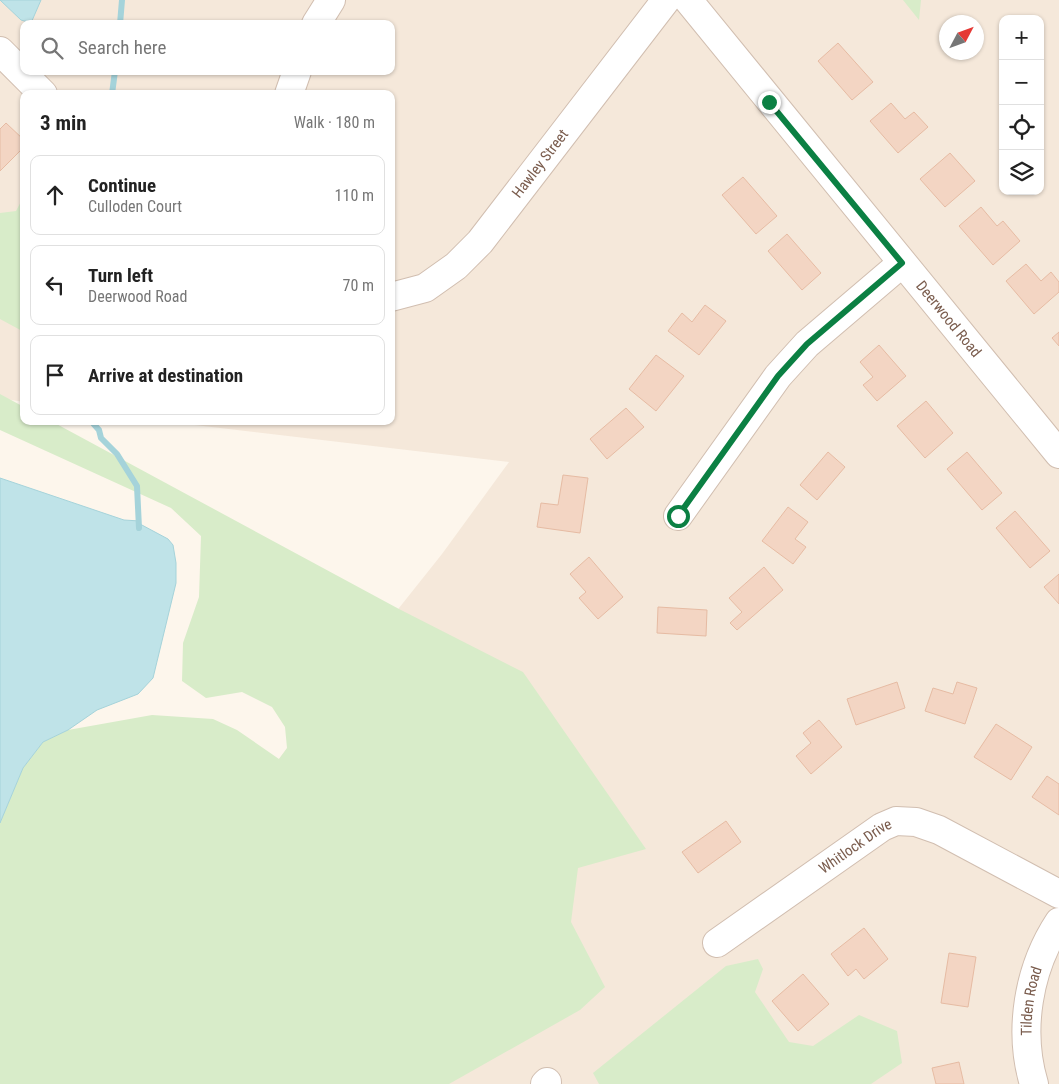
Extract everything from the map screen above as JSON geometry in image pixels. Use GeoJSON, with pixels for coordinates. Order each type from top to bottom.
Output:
{"type":"FeatureCollection","features":[{"type":"Feature","properties":{"kind":"street"},"geometry":{"type":"LineString","coordinates":[[318,20],[331,0]]}},
{"type":"Feature","properties":{"kind":"street","name":"Hawley Street"},"geometry":{"type":"LineString","coordinates":[[395,296],[426,288],[456,266],[480,242],[666,0]]}},
{"type":"Feature","properties":{"kind":"street","name":"Deerwood Road"},"geometry":{"type":"LineString","coordinates":[[688,0],[1059,454]]}},
{"type":"Feature","properties":{"kind":"street"},"geometry":{"type":"LineString","coordinates":[[0,51],[20,71]]}},
{"type":"Feature","properties":{"kind":"street"},"geometry":{"type":"LineString","coordinates":[[24,75],[39,90]]}},
{"type":"Feature","properties":{"kind":"street"},"geometry":{"type":"LineString","coordinates":[[290,90],[296,75]]}},
{"type":"Feature","properties":{"kind":"street"},"geometry":{"type":"LineString","coordinates":[[678,516],[778,376],[807,344],[902,263]]}},
{"type":"Feature","properties":{"kind":"street","name":"Whitlock Drive"},"geometry":{"type":"LineString","coordinates":[[717,943],[882,827],[896,821],[916,822],[939,830],[1059,894]]}},
{"type":"Feature","properties":{"kind":"street","name":"Tilden Road"},"geometry":{"type":"LineString","coordinates":[[1034,1084],[1028,1056],[1027,1014],[1039,963],[1059,922]]}},
{"type":"Feature","properties":{"kind":"shaded area"},"geometry":{"type":"Polygon","coordinates":[[[0,0],[1059,0],[1059,1084],[20,1084],[442,554],[509,462],[195,425],[395,425],[395,90],[20,90],[20,401],[0,398],[0,0]]]}},
{"type":"Feature","properties":{"kind":"green space"},"geometry":{"type":"Polygon","coordinates":[[[903,0],[921,0],[919,20],[903,0]]]}},
{"type":"Feature","properties":{"kind":"green space"},"geometry":{"type":"Polygon","coordinates":[[[20,204],[20,330],[0,319],[0,213],[16,211],[20,204]]]}},
{"type":"Feature","properties":{"kind":"green space"},"geometry":{"type":"Polygon","coordinates":[[[0,394],[20,405],[20,425],[58,425],[399,609],[523,672],[646,849],[578,868],[571,922],[605,987],[580,1010],[449,1084],[0,1084],[0,823],[23,768],[43,742],[68,730],[152,715],[213,719],[237,730],[279,759],[287,748],[285,727],[272,707],[242,692],[206,698],[182,681],[183,643],[199,597],[201,536],[171,508],[0,430],[0,394]]]}},
{"type":"Feature","properties":{"kind":"green space"},"geometry":{"type":"Polygon","coordinates":[[[758,959],[763,969],[755,992],[789,1042],[813,1046],[859,1015],[897,1031],[902,1063],[871,1084],[599,1084],[593,1073],[726,966],[758,959]]]}},
{"type":"Feature","properties":{"kind":"water"},"geometry":{"type":"Polygon","coordinates":[[[0,0],[41,0],[32,20],[21,20],[0,0]]]}},
{"type":"Feature","properties":{"kind":"water"},"geometry":{"type":"Polygon","coordinates":[[[0,478],[124,520],[140,521],[140,524],[168,539],[173,545],[176,563],[176,583],[153,678],[138,694],[97,710],[68,730],[43,742],[23,768],[0,823],[0,478]]]}},
{"type":"Feature","properties":{"kind":"building"},"geometry":{"type":"Polygon","coordinates":[[[838,43],[873,82],[852,100],[818,61],[838,43]]]}},
{"type":"Feature","properties":{"kind":"building"},"geometry":{"type":"Polygon","coordinates":[[[891,103],[905,119],[914,112],[928,127],[898,153],[870,121],[891,103]]]}},
{"type":"Feature","properties":{"kind":"building"},"geometry":{"type":"Polygon","coordinates":[[[6,123],[20,136],[20,151],[0,171],[0,129],[6,123]]]}},
{"type":"Feature","properties":{"kind":"building"},"geometry":{"type":"Polygon","coordinates":[[[950,153],[975,181],[945,207],[920,179],[950,153]]]}},
{"type":"Feature","properties":{"kind":"building"},"geometry":{"type":"Polygon","coordinates":[[[743,177],[777,216],[756,234],[722,195],[743,177]]]}},
{"type":"Feature","properties":{"kind":"building"},"geometry":{"type":"Polygon","coordinates":[[[981,207],[997,226],[1003,221],[1020,241],[993,265],[959,226],[981,207]]]}},
{"type":"Feature","properties":{"kind":"building"},"geometry":{"type":"Polygon","coordinates":[[[787,234],[821,273],[802,290],[768,251],[787,234]]]}},
{"type":"Feature","properties":{"kind":"building"},"geometry":{"type":"Polygon","coordinates":[[[1026,264],[1041,281],[1051,272],[1059,282],[1059,292],[1034,314],[1006,281],[1026,264]]]}},
{"type":"Feature","properties":{"kind":"building"},"geometry":{"type":"Polygon","coordinates":[[[705,305],[726,321],[699,355],[668,331],[682,313],[692,322],[705,305]]]}},
{"type":"Feature","properties":{"kind":"building"},"geometry":{"type":"Polygon","coordinates":[[[1059,332],[1059,346],[1052,338],[1059,332]]]}},
{"type":"Feature","properties":{"kind":"building"},"geometry":{"type":"Polygon","coordinates":[[[879,345],[906,376],[877,401],[863,385],[873,377],[860,362],[879,345]]]}},
{"type":"Feature","properties":{"kind":"building"},"geometry":{"type":"Polygon","coordinates":[[[656,355],[684,376],[656,411],[629,389],[656,355]]]}},
{"type":"Feature","properties":{"kind":"building"},"geometry":{"type":"Polygon","coordinates":[[[926,401],[953,433],[925,458],[897,426],[926,401]]]}},
{"type":"Feature","properties":{"kind":"building"},"geometry":{"type":"Polygon","coordinates":[[[626,408],[644,427],[607,459],[590,439],[626,408]]]}},
{"type":"Feature","properties":{"kind":"building"},"geometry":{"type":"Polygon","coordinates":[[[828,452],[845,467],[817,500],[800,485],[828,452]]]}},
{"type":"Feature","properties":{"kind":"building"},"geometry":{"type":"Polygon","coordinates":[[[967,452],[1002,493],[982,510],[947,469],[967,452]]]}},
{"type":"Feature","properties":{"kind":"building"},"geometry":{"type":"Polygon","coordinates":[[[563,475],[588,478],[580,533],[537,527],[541,503],[558,505],[563,475]]]}},
{"type":"Feature","properties":{"kind":"building"},"geometry":{"type":"Polygon","coordinates":[[[788,507],[808,522],[795,539],[806,547],[793,564],[762,541],[788,507]]]}},
{"type":"Feature","properties":{"kind":"building"},"geometry":{"type":"Polygon","coordinates":[[[1015,511],[1050,551],[1030,568],[996,528],[1015,511]]]}},
{"type":"Feature","properties":{"kind":"building"},"geometry":{"type":"Polygon","coordinates":[[[589,557],[623,597],[598,619],[579,598],[586,592],[570,574],[589,557]]]}},
{"type":"Feature","properties":{"kind":"building"},"geometry":{"type":"Polygon","coordinates":[[[764,567],[783,590],[737,630],[730,623],[742,612],[729,598],[764,567]]]}},
{"type":"Feature","properties":{"kind":"building"},"geometry":{"type":"Polygon","coordinates":[[[1059,574],[1059,604],[1044,587],[1059,574]]]}},
{"type":"Feature","properties":{"kind":"building"},"geometry":{"type":"Polygon","coordinates":[[[658,607],[707,610],[706,636],[657,633],[658,607]]]}},
{"type":"Feature","properties":{"kind":"building"},"geometry":{"type":"Polygon","coordinates":[[[897,682],[905,708],[856,725],[847,699],[897,682]]]}},
{"type":"Feature","properties":{"kind":"building"},"geometry":{"type":"Polygon","coordinates":[[[957,682],[977,688],[965,724],[925,711],[933,688],[953,694],[957,682]]]}},
{"type":"Feature","properties":{"kind":"building"},"geometry":{"type":"Polygon","coordinates":[[[819,720],[842,747],[811,774],[796,756],[811,743],[803,733],[819,720]]]}},
{"type":"Feature","properties":{"kind":"building"},"geometry":{"type":"Polygon","coordinates":[[[996,724],[1032,747],[1011,780],[974,757],[996,724]]]}},
{"type":"Feature","properties":{"kind":"building"},"geometry":{"type":"Polygon","coordinates":[[[1047,776],[1059,784],[1059,815],[1032,797],[1047,776]]]}},
{"type":"Feature","properties":{"kind":"building"},"geometry":{"type":"Polygon","coordinates":[[[726,821],[741,842],[698,873],[682,852],[726,821]]]}},
{"type":"Feature","properties":{"kind":"building"},"geometry":{"type":"Polygon","coordinates":[[[864,928],[888,959],[864,979],[856,969],[848,976],[831,954],[864,928]]]}},
{"type":"Feature","properties":{"kind":"building"},"geometry":{"type":"Polygon","coordinates":[[[949,953],[976,957],[968,1007],[941,1003],[949,953]]]}},
{"type":"Feature","properties":{"kind":"building"},"geometry":{"type":"Polygon","coordinates":[[[803,974],[829,1004],[798,1031],[772,1001],[803,974]]]}},
{"type":"Feature","properties":{"kind":"building"},"geometry":{"type":"Polygon","coordinates":[[[959,1062],[964,1084],[936,1084],[932,1068],[959,1062]]]}},
{"type":"Feature","properties":{"kind":"waterway"},"geometry":{"type":"LineString","coordinates":[[120,20],[122,0]]}},
{"type":"Feature","properties":{"kind":"waterway"},"geometry":{"type":"LineString","coordinates":[[113,90],[114,75]]}},
{"type":"Feature","properties":{"kind":"waterway"},"geometry":{"type":"LineString","coordinates":[[95,425],[99,430],[101,438],[117,454],[137,486],[139,528]]}},
{"type":"Feature","properties":{"kind":"route"},"geometry":{"type":"LineString","coordinates":[[678,516],[759,400],[778,376],[807,344],[902,263],[769,102]]}}]}
